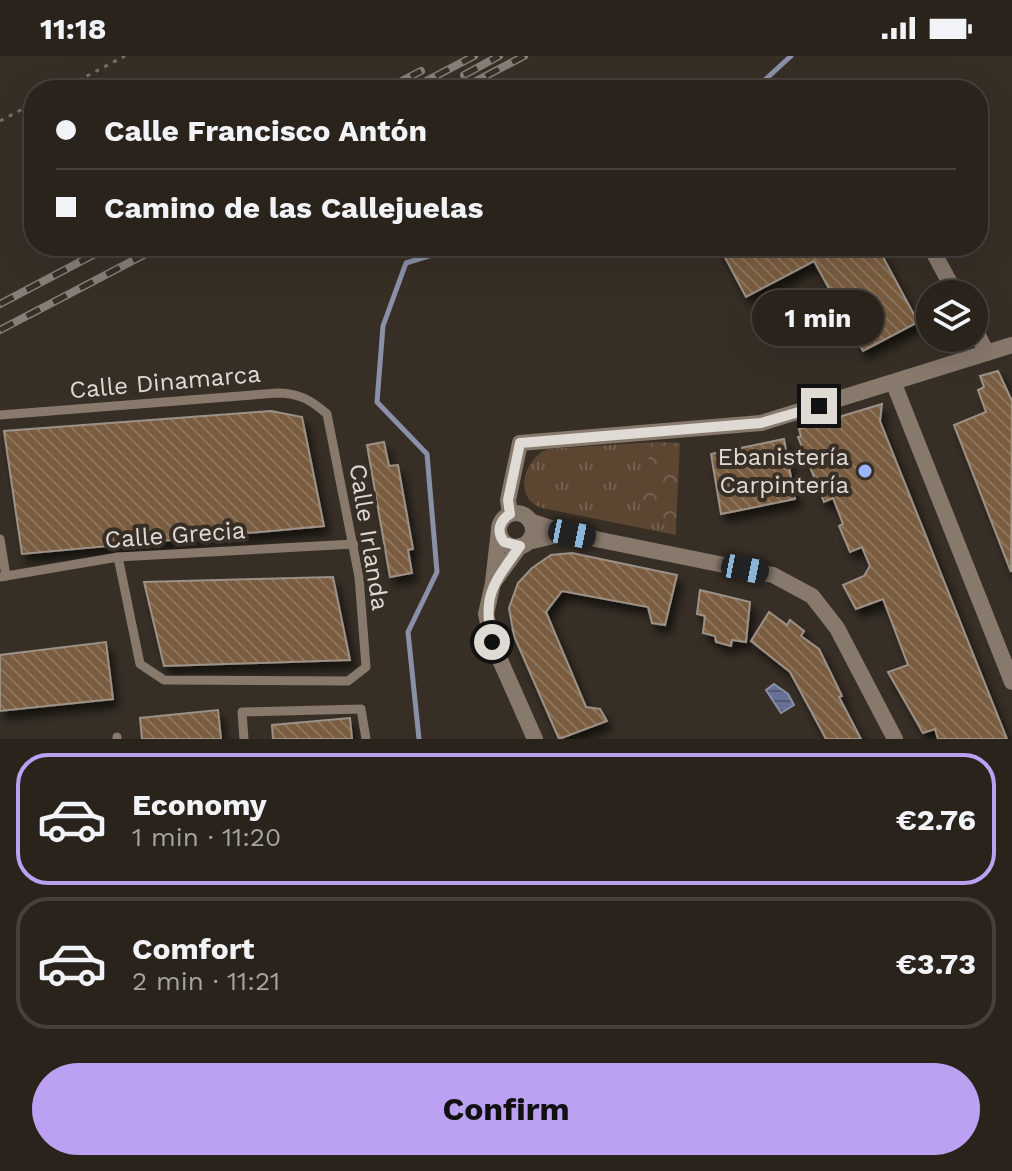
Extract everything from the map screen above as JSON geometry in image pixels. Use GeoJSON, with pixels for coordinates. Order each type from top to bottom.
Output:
{"type":"FeatureCollection","features":[{"type":"Feature","properties":{"kind":"street"},"geometry":{"type":"LineString","coordinates":[[935,256],[948,280]]}},
{"type":"Feature","properties":{"kind":"street"},"geometry":{"type":"LineString","coordinates":[[535,739],[492,642],[486,614],[520,443],[761,423],[1012,345]]}},
{"type":"Feature","properties":{"kind":"street"},"geometry":{"type":"LineString","coordinates":[[894,384],[1012,682]]}},
{"type":"Feature","properties":{"kind":"street"},"geometry":{"type":"LineString","coordinates":[[505,521],[519,513],[530,521],[566,533],[773,575],[812,596],[837,628],[895,739]]}},
{"type":"Feature","properties":{"kind":"street"},"geometry":{"type":"LineString","coordinates":[[505,521],[504,542],[524,544],[566,533]]}},
{"type":"Feature","properties":{"kind":"street"},"geometry":{"type":"LineString","coordinates":[[493,583],[533,532],[530,521]]}},
{"type":"Feature","properties":{"kind":"lane","name":"Calle Dinamarca"},"geometry":{"type":"LineString","coordinates":[[0,415],[277,393],[311,399],[327,414]]}},
{"type":"Feature","properties":{"kind":"lane","name":"Calle Irlanda"},"geometry":{"type":"LineString","coordinates":[[118,557],[140,664],[164,680],[348,681],[366,667],[359,577],[327,414]]}},
{"type":"Feature","properties":{"kind":"lane"},"geometry":{"type":"LineString","coordinates":[[0,539],[3,576]]}},
{"type":"Feature","properties":{"kind":"lane","name":"Calle Grecia"},"geometry":{"type":"LineString","coordinates":[[3,576],[118,557],[354,544]]}},
{"type":"Feature","properties":{"kind":"lane"},"geometry":{"type":"LineString","coordinates":[[244,739],[242,712],[361,709],[366,739]]}},
{"type":"Feature","properties":{"kind":"path"},"geometry":{"type":"LineString","coordinates":[[79,80],[125,56]]}},
{"type":"Feature","properties":{"kind":"path"},"geometry":{"type":"LineString","coordinates":[[0,121],[24,108]]}},
{"type":"Feature","properties":{"kind":"green space"},"geometry":{"type":"Polygon","coordinates":[[[655,442],[635,491],[649,517],[659,523],[676,526],[676,535],[542,508],[527,496],[524,487],[528,469],[548,449],[655,442]]]}},
{"type":"Feature","properties":{"kind":"green space"},"geometry":{"type":"Polygon","coordinates":[[[655,442],[680,443],[676,526],[659,523],[649,517],[635,491],[655,442]]]}},
{"type":"Feature","properties":{"kind":"water"},"geometry":{"type":"Polygon","coordinates":[[[774,684],[788,694],[794,705],[781,713],[766,690],[774,684]]]}},
{"type":"Feature","properties":{"kind":"building"},"geometry":{"type":"Polygon","coordinates":[[[724,256],[882,256],[916,323],[863,351],[814,261],[746,297],[724,256]]]}},
{"type":"Feature","properties":{"kind":"building"},"geometry":{"type":"Polygon","coordinates":[[[998,371],[1012,401],[1011,572],[954,425],[986,412],[978,390],[984,387],[980,376],[998,371]]]}},
{"type":"Feature","properties":{"kind":"building"},"geometry":{"type":"Polygon","coordinates":[[[882,404],[880,421],[1007,739],[938,739],[935,729],[923,733],[888,672],[908,665],[883,599],[856,609],[843,585],[864,576],[870,566],[862,547],[850,552],[839,526],[843,524],[833,498],[824,502],[798,437],[801,436],[799,429],[882,404]]]}},
{"type":"Feature","properties":{"kind":"building"},"geometry":{"type":"Polygon","coordinates":[[[271,411],[302,417],[324,526],[22,554],[4,431],[271,411]]]}},
{"type":"Feature","properties":{"kind":"building"},"geometry":{"type":"Polygon","coordinates":[[[784,439],[795,499],[721,514],[711,454],[784,439]]]}},
{"type":"Feature","properties":{"kind":"building"},"geometry":{"type":"Polygon","coordinates":[[[384,442],[389,466],[398,465],[413,549],[408,550],[412,573],[390,577],[367,445],[384,442]]]}},
{"type":"Feature","properties":{"kind":"building"},"geometry":{"type":"Polygon","coordinates":[[[572,553],[677,575],[665,625],[652,623],[648,607],[562,591],[546,612],[586,707],[600,709],[607,721],[559,739],[514,636],[509,608],[518,583],[532,568],[551,555],[572,553]]]}},
{"type":"Feature","properties":{"kind":"building"},"geometry":{"type":"Polygon","coordinates":[[[333,577],[350,660],[164,666],[144,582],[333,577]]]}},
{"type":"Feature","properties":{"kind":"building"},"geometry":{"type":"Polygon","coordinates":[[[700,590],[750,602],[746,642],[732,640],[731,646],[716,642],[715,636],[703,633],[705,616],[697,614],[700,590]]]}},
{"type":"Feature","properties":{"kind":"building"},"geometry":{"type":"Polygon","coordinates":[[[769,612],[787,625],[790,620],[804,631],[801,636],[819,649],[861,739],[826,739],[790,672],[751,641],[769,612]]]}},
{"type":"Feature","properties":{"kind":"building"},"geometry":{"type":"Polygon","coordinates":[[[106,642],[113,699],[0,711],[0,655],[106,642]]]}},
{"type":"Feature","properties":{"kind":"building"},"geometry":{"type":"Polygon","coordinates":[[[218,710],[221,739],[142,739],[140,718],[218,710]]]}},
{"type":"Feature","properties":{"kind":"building"},"geometry":{"type":"Polygon","coordinates":[[[350,718],[352,739],[273,739],[272,725],[350,718]]]}},
{"type":"Feature","properties":{"kind":"waterway"},"geometry":{"type":"LineString","coordinates":[[765,80],[791,56]]}},
{"type":"Feature","properties":{"kind":"waterway"},"geometry":{"type":"LineString","coordinates":[[419,739],[408,632],[437,572],[427,454],[377,402],[383,326],[406,263],[429,256]]}},
{"type":"Feature","properties":{"kind":"railway"},"geometry":{"type":"LineString","coordinates":[[428,80],[474,56]]}},
{"type":"Feature","properties":{"kind":"railway"},"geometry":{"type":"LineString","coordinates":[[464,75],[499,56]]}},
{"type":"Feature","properties":{"kind":"railway"},"geometry":{"type":"LineString","coordinates":[[478,80],[524,56]]}},
{"type":"Feature","properties":{"kind":"railway"},"geometry":{"type":"LineString","coordinates":[[403,80],[421,71]]}},
{"type":"Feature","properties":{"kind":"railway"},"geometry":{"type":"LineString","coordinates":[[0,304],[91,256]]}},
{"type":"Feature","properties":{"kind":"railway"},"geometry":{"type":"LineString","coordinates":[[0,330],[142,256]]}},
{"type":"Feature","properties":{"kind":"place","name":"Ebanistería Carpintería"},"geometry":{"type":"Point","coordinates":[865,471]}},
{"type":"Feature","properties":{"kind":"route"},"geometry":{"type":"LineString","coordinates":[[492,642],[486,614],[493,583],[520,546],[514,547],[504,542],[500,533],[501,522],[510,514],[508,500],[520,443],[761,423],[819,406]]}}]}
